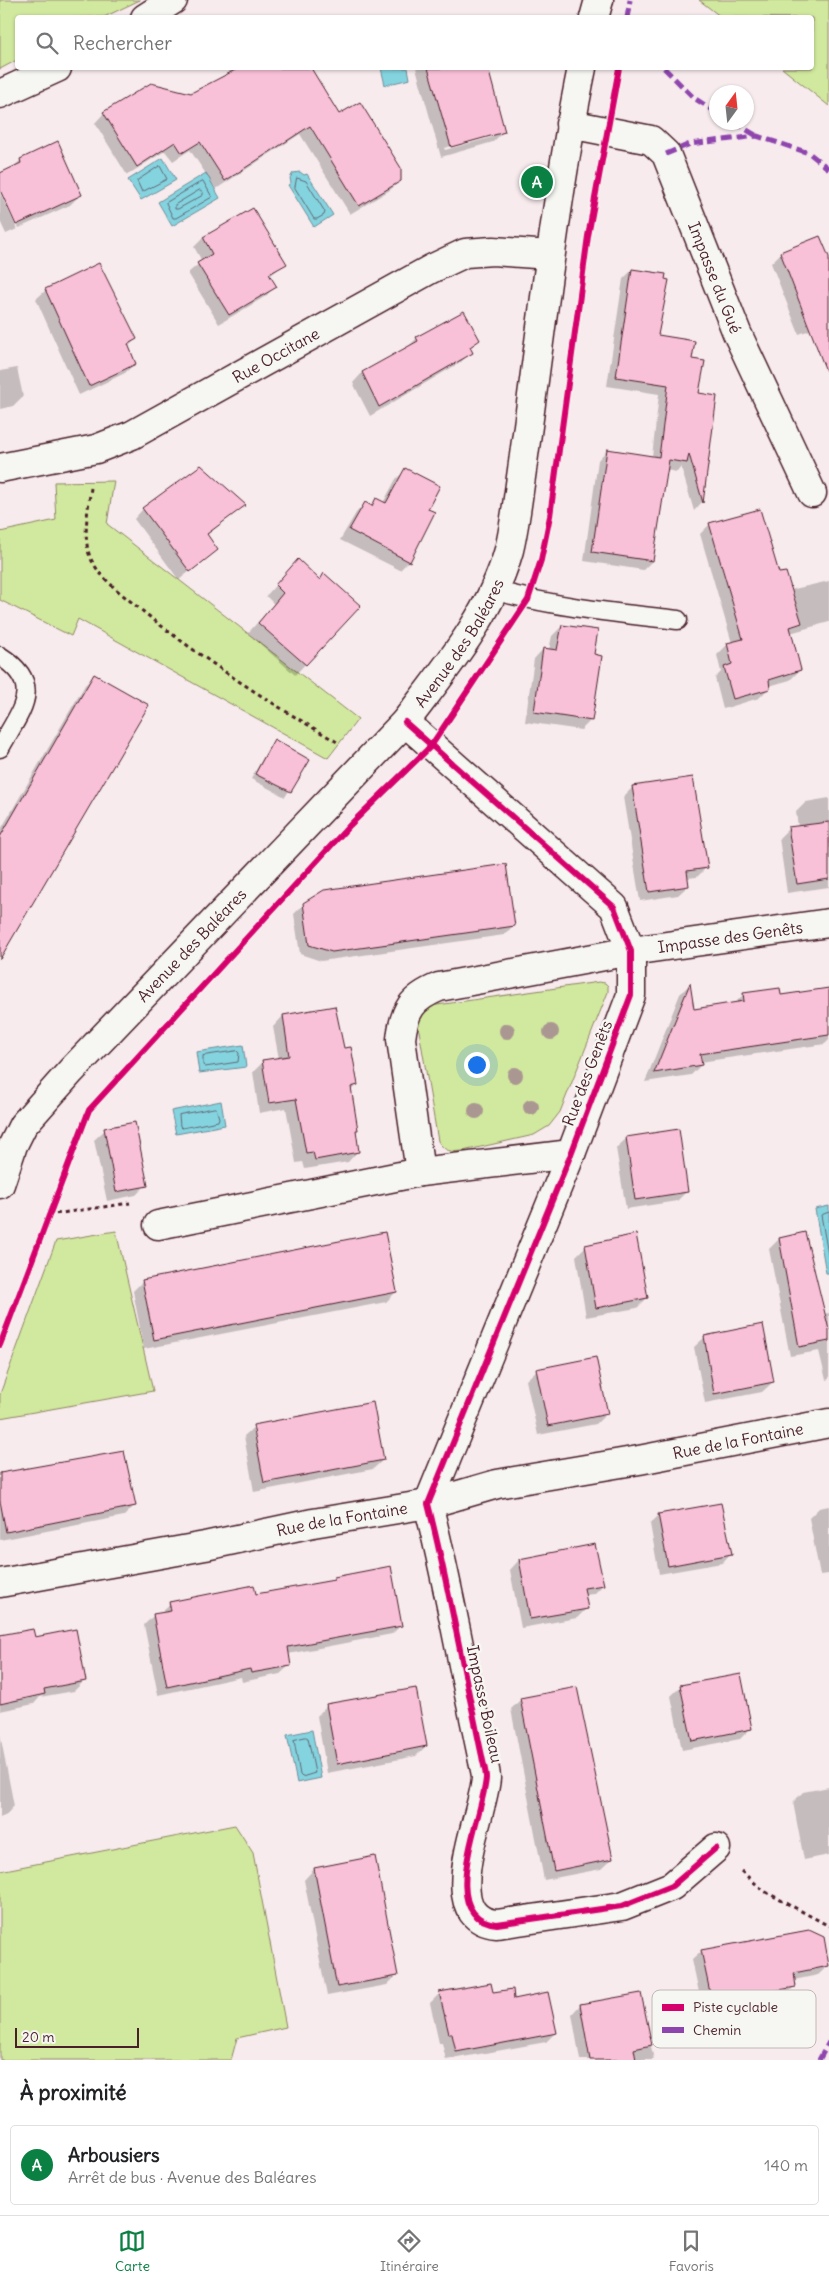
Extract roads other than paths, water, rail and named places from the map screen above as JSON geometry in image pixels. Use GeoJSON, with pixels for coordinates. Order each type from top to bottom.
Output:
{"type":"FeatureCollection","features":[{"type":"Feature","properties":{"kind":"street"},"geometry":{"type":"LineString","coordinates":[[150,15],[173,0]]}},
{"type":"Feature","properties":{"kind":"street"},"geometry":{"type":"LineString","coordinates":[[595,15],[599,0]]}},
{"type":"Feature","properties":{"kind":"street"},"geometry":{"type":"LineString","coordinates":[[0,94],[52,70]]}},
{"type":"Feature","properties":{"kind":"street","name":"Avenue des Baléares"},"geometry":{"type":"LineString","coordinates":[[2,1171],[13,1144],[12,1125],[71,1071],[405,722],[454,658],[478,620],[493,590],[508,551],[516,512],[550,255],[570,124],[582,70]]}},
{"type":"Feature","properties":{"kind":"street","name":"Impasse du Gué"},"geometry":{"type":"LineString","coordinates":[[570,124],[650,140],[666,154],[736,333],[812,493]]}},
{"type":"Feature","properties":{"kind":"street","name":"Rue Occitane"},"geometry":{"type":"LineString","coordinates":[[0,468],[96,449],[132,435],[431,269],[465,253],[493,250],[550,255]]}},
{"type":"Feature","properties":{"kind":"street","name":"Rue des Genêts"},"geometry":{"type":"LineString","coordinates":[[405,722],[614,907],[632,951],[631,996],[571,1154],[428,1504]]}},
{"type":"Feature","properties":{"kind":"street","name":"Impasse des Genêts"},"geometry":{"type":"LineString","coordinates":[[632,951],[829,923]]}},
{"type":"Feature","properties":{"kind":"street"},"geometry":{"type":"LineString","coordinates":[[420,1172],[401,1039],[403,1020],[413,1003],[424,993],[439,987],[632,951]]}},
{"type":"Feature","properties":{"kind":"street"},"geometry":{"type":"LineString","coordinates":[[158,1225],[420,1172],[571,1154]]}},
{"type":"Feature","properties":{"kind":"street","name":"Rue de la Fontaine"},"geometry":{"type":"LineString","coordinates":[[0,1583],[205,1546],[313,1523],[428,1504],[497,1484],[639,1460],[829,1423]]}},
{"type":"Feature","properties":{"kind":"street","name":"Impasse Boileau"},"geometry":{"type":"LineString","coordinates":[[428,1504],[486,1777],[465,1874],[467,1901],[478,1918],[486,1923],[497,1924],[622,1906],[672,1886],[716,1848]]}},
{"type":"Feature","properties":{"kind":"lane"},"geometry":{"type":"LineString","coordinates":[[493,590],[569,608],[678,620]]}},
{"type":"Feature","properties":{"kind":"lane"},"geometry":{"type":"LineString","coordinates":[[0,656],[15,666],[25,680],[26,695],[0,748]]}},
{"type":"Feature","properties":{"kind":"water"},"geometry":{"type":"Polygon","coordinates":[[[381,70],[408,70],[410,79],[385,85],[381,70]]]}},
{"type":"Feature","properties":{"kind":"water"},"geometry":{"type":"Polygon","coordinates":[[[163,158],[176,180],[141,200],[128,180],[163,158]]]}},
{"type":"Feature","properties":{"kind":"water"},"geometry":{"type":"Polygon","coordinates":[[[300,172],[304,175],[307,174],[333,215],[314,227],[288,185],[291,183],[290,178],[293,173],[300,172]]]}},
{"type":"Feature","properties":{"kind":"water"},"geometry":{"type":"Polygon","coordinates":[[[206,173],[220,198],[172,226],[158,202],[206,173]]]}},
{"type":"Feature","properties":{"kind":"water"},"geometry":{"type":"Polygon","coordinates":[[[243,1045],[246,1067],[199,1073],[196,1052],[243,1045]]]}},
{"type":"Feature","properties":{"kind":"water"},"geometry":{"type":"Polygon","coordinates":[[[221,1101],[225,1125],[176,1134],[171,1111],[221,1101]]]}},
{"type":"Feature","properties":{"kind":"water"},"geometry":{"type":"Polygon","coordinates":[[[829,1206],[829,1273],[826,1273],[815,1209],[829,1206]]]}},
{"type":"Feature","properties":{"kind":"water"},"geometry":{"type":"Polygon","coordinates":[[[312,1730],[321,1778],[297,1783],[287,1735],[312,1730]]]}},
{"type":"Feature","properties":{"kind":"place","name":"Arbousiers"},"geometry":{"type":"Point","coordinates":[537,182]}}]}
